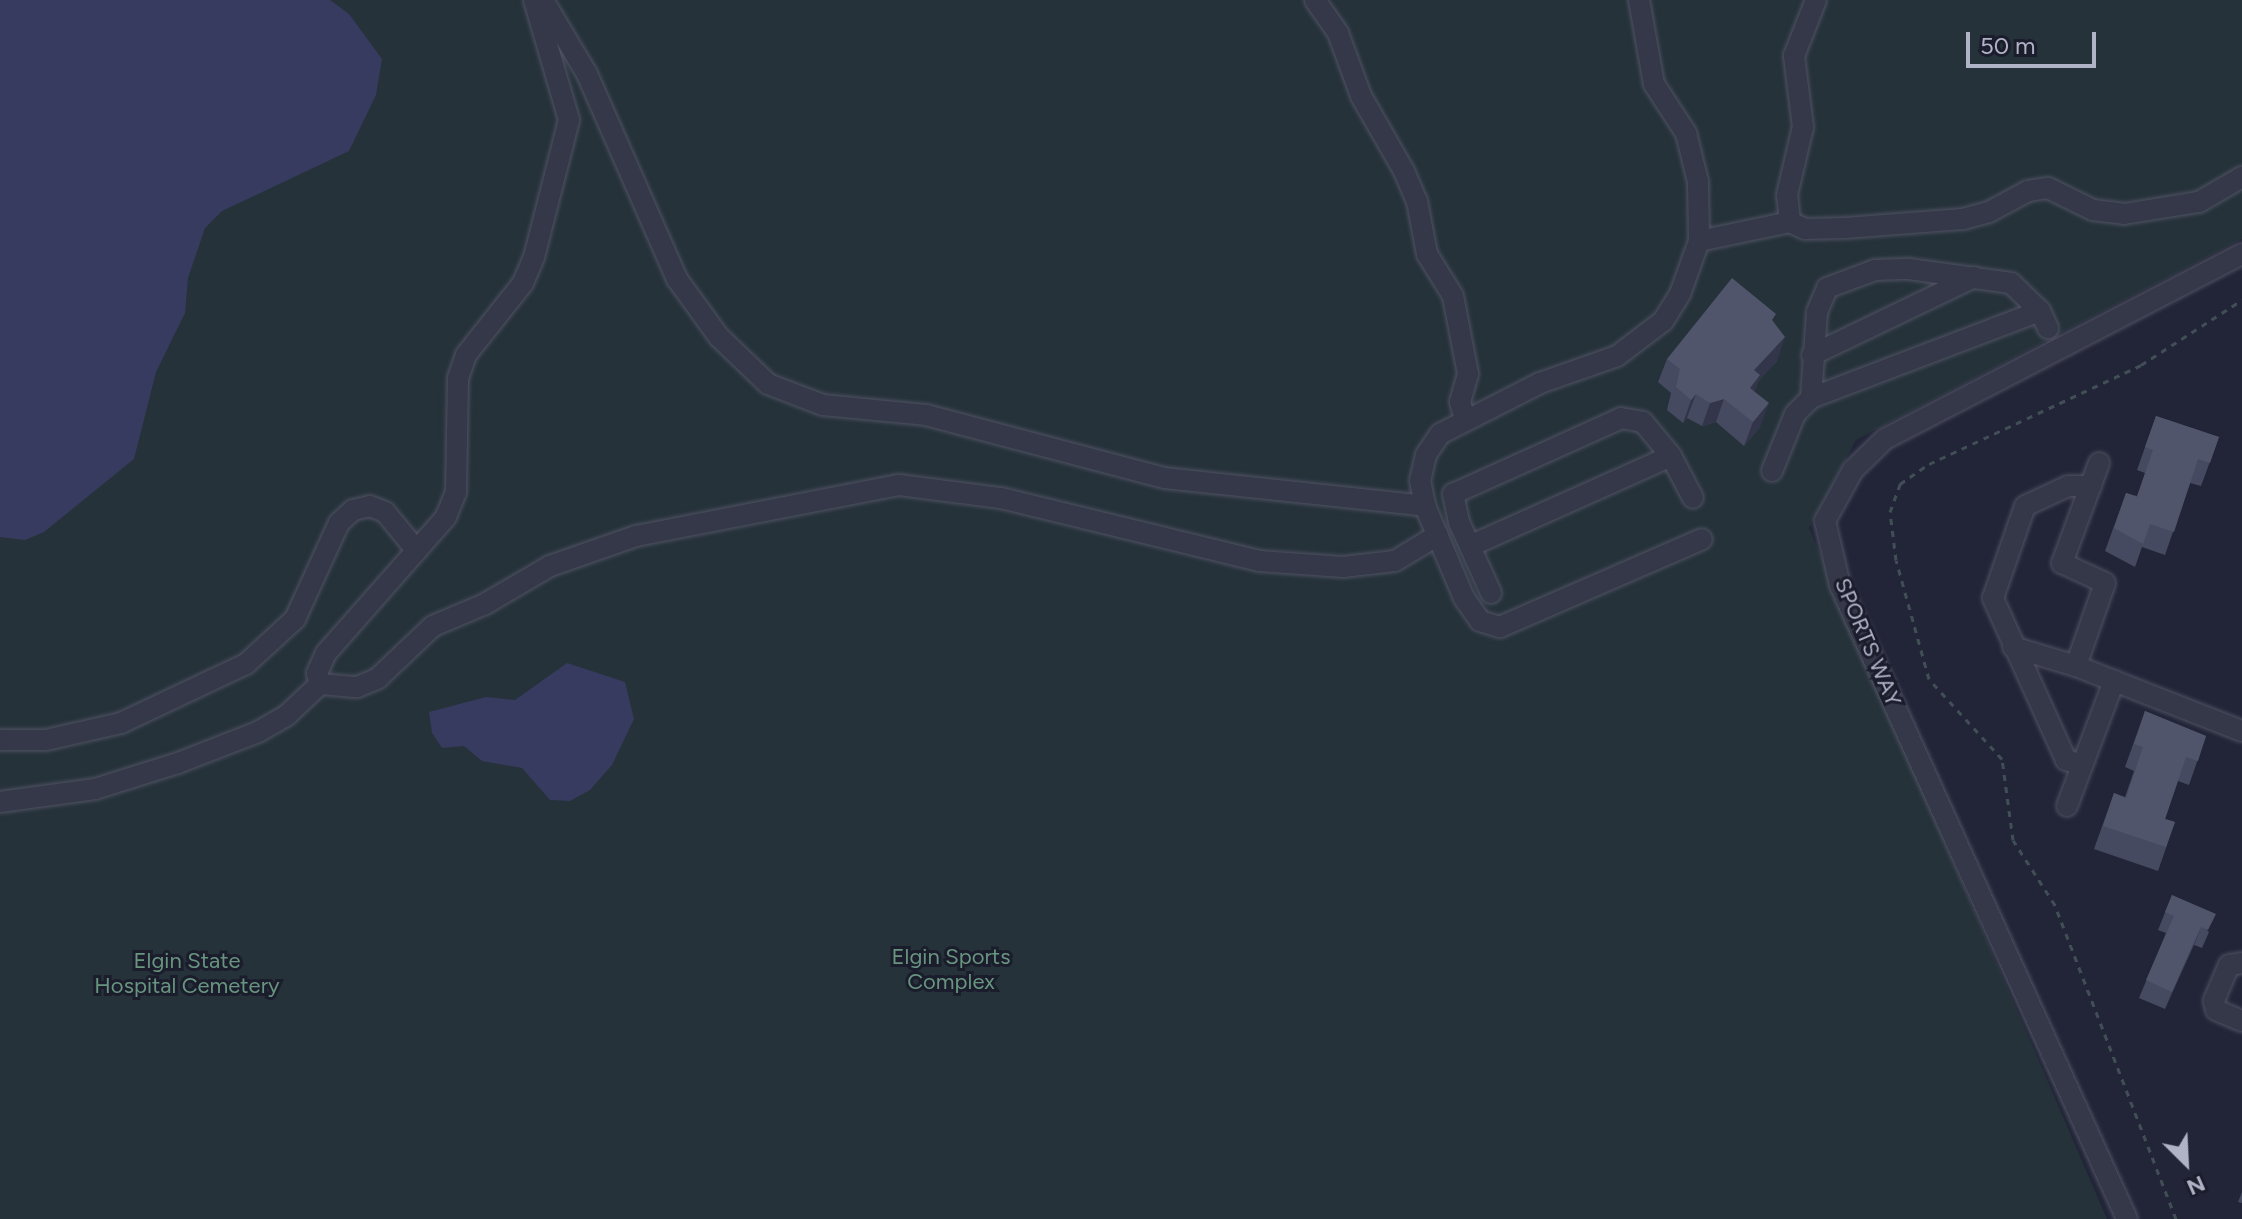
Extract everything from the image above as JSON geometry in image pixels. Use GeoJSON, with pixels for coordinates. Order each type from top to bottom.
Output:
{"type":"FeatureCollection","features":[{"type":"Feature","properties":{"kind":"street"},"geometry":{"type":"LineString","coordinates":[[320,684],[317,673],[326,653],[446,517],[456,492],[458,378],[466,355],[523,283],[565,151],[569,120],[534,0]]}},
{"type":"Feature","properties":{"kind":"street"},"geometry":{"type":"LineString","coordinates":[[543,0],[587,74],[677,279],[719,337],[768,384],[823,405],[926,415],[1165,478],[1425,506]]}},
{"type":"Feature","properties":{"kind":"street"},"geometry":{"type":"LineString","coordinates":[[1315,0],[1338,33],[1361,96],[1404,171],[1417,201],[1427,254],[1453,296],[1468,374],[1460,402],[1465,419]]}},
{"type":"Feature","properties":{"kind":"street"},"geometry":{"type":"LineString","coordinates":[[1639,0],[1654,84],[1692,152],[1699,241],[1680,294],[1663,321],[1643,341],[1617,356],[1540,383],[1440,434],[1426,455],[1420,480],[1425,506],[1464,598],[1480,621],[1500,627],[1702,539]]}},
{"type":"Feature","properties":{"kind":"street"},"geometry":{"type":"LineString","coordinates":[[1790,222],[1787,195],[1803,127],[1794,56],[1816,0]]}},
{"type":"Feature","properties":{"kind":"street"},"geometry":{"type":"LineString","coordinates":[[1699,241],[1790,222],[1805,229],[1963,219],[1989,212],[2028,191],[2048,188],[2093,210],[2124,214],[2199,202],[2242,177]]}},
{"type":"Feature","properties":{"kind":"street","name":"SPORTS WAY"},"geometry":{"type":"LineString","coordinates":[[2127,1219],[1840,585],[1825,521],[1853,470],[1885,439],[2242,254]]}},
{"type":"Feature","properties":{"kind":"street"},"geometry":{"type":"LineString","coordinates":[[1772,471],[1788,427],[1811,398],[2044,319],[2011,283],[1974,277],[1875,270],[1827,288],[1817,312],[1811,398]]}},
{"type":"Feature","properties":{"kind":"street"},"geometry":{"type":"LineString","coordinates":[[1812,355],[1974,277]]}},
{"type":"Feature","properties":{"kind":"street"},"geometry":{"type":"LineString","coordinates":[[1491,593],[1470,546],[1453,494],[1621,418],[1643,422],[1671,456],[1693,498]]}},
{"type":"Feature","properties":{"kind":"street"},"geometry":{"type":"LineString","coordinates":[[1470,546],[1671,456]]}},
{"type":"Feature","properties":{"kind":"street"},"geometry":{"type":"LineString","coordinates":[[2076,666],[2105,583],[2062,563],[2099,463]]}},
{"type":"Feature","properties":{"kind":"street"},"geometry":{"type":"LineString","coordinates":[[0,802],[95,789],[178,763],[268,726],[320,684],[357,687],[377,679],[433,626],[550,566],[594,550],[685,525],[899,485],[991,495],[1259,561],[1343,567],[1395,561],[1438,535]]}},
{"type":"Feature","properties":{"kind":"street"},"geometry":{"type":"LineString","coordinates":[[2082,765],[2066,760],[1993,598],[2025,506],[2068,486],[2091,486]]}},
{"type":"Feature","properties":{"kind":"street"},"geometry":{"type":"LineString","coordinates":[[0,740],[46,740],[121,723],[246,664],[295,619],[339,523],[353,510],[370,506],[385,512],[417,551]]}},
{"type":"Feature","properties":{"kind":"street"},"geometry":{"type":"LineString","coordinates":[[2013,647],[2076,666],[2242,731]]}},
{"type":"Feature","properties":{"kind":"street"},"geometry":{"type":"LineString","coordinates":[[2067,806],[2114,681]]}},
{"type":"Feature","properties":{"kind":"street"},"geometry":{"type":"LineString","coordinates":[[2242,963],[2229,965],[2214,1001],[2216,1010],[2242,1021]]}},
{"type":"Feature","properties":{"kind":"green space"},"geometry":{"type":"Polygon","coordinates":[[[0,0],[2242,0],[2242,239],[1856,440],[1809,528],[2107,1219],[0,1219],[0,0]]]}},
{"type":"Feature","properties":{"kind":"water"},"geometry":{"type":"Polygon","coordinates":[[[0,0],[330,0],[349,14],[382,59],[376,95],[349,151],[222,211],[205,228],[188,278],[185,313],[156,372],[134,459],[44,532],[25,540],[0,537],[0,0]]]}},
{"type":"Feature","properties":{"kind":"water"},"geometry":{"type":"Polygon","coordinates":[[[567,663],[625,682],[634,719],[612,765],[590,790],[570,801],[550,800],[522,768],[482,761],[464,746],[442,748],[432,733],[429,712],[486,697],[515,700],[567,663]]]}},
{"type":"Feature","properties":{"kind":"building"},"geometry":{"type":"Polygon","coordinates":[[[1732,278],[1776,314],[1772,320],[1785,337],[1754,370],[1760,375],[1750,388],[1769,403],[1753,422],[1724,399],[1710,403],[1696,394],[1691,400],[1676,387],[1680,369],[1667,359],[1732,278]]]}},
{"type":"Feature","properties":{"kind":"building"},"geometry":{"type":"Polygon","coordinates":[[[2156,416],[2219,437],[2210,463],[2198,459],[2174,532],[2150,524],[2143,544],[2114,528],[2126,493],[2137,497],[2153,450],[2145,447],[2156,416]]]}},
{"type":"Feature","properties":{"kind":"building"},"geometry":{"type":"Polygon","coordinates":[[[2145,711],[2206,736],[2198,761],[2186,757],[2165,819],[2175,822],[2166,847],[2103,826],[2114,793],[2126,798],[2143,747],[2134,744],[2145,711]]]}},
{"type":"Feature","properties":{"kind":"building"},"geometry":{"type":"Polygon","coordinates":[[[2172,895],[2216,914],[2208,930],[2201,927],[2172,992],[2146,980],[2174,916],[2165,912],[2172,895]]]}},
{"type":"Feature","properties":{"kind":"park label","name":"Elgin Sports Complex"},"geometry":{"type":"Point","coordinates":[951,968]}},
{"type":"Feature","properties":{"kind":"park label","name":"Elgin State Hospital Cemetery"},"geometry":{"type":"Point","coordinates":[187,972]}}]}
